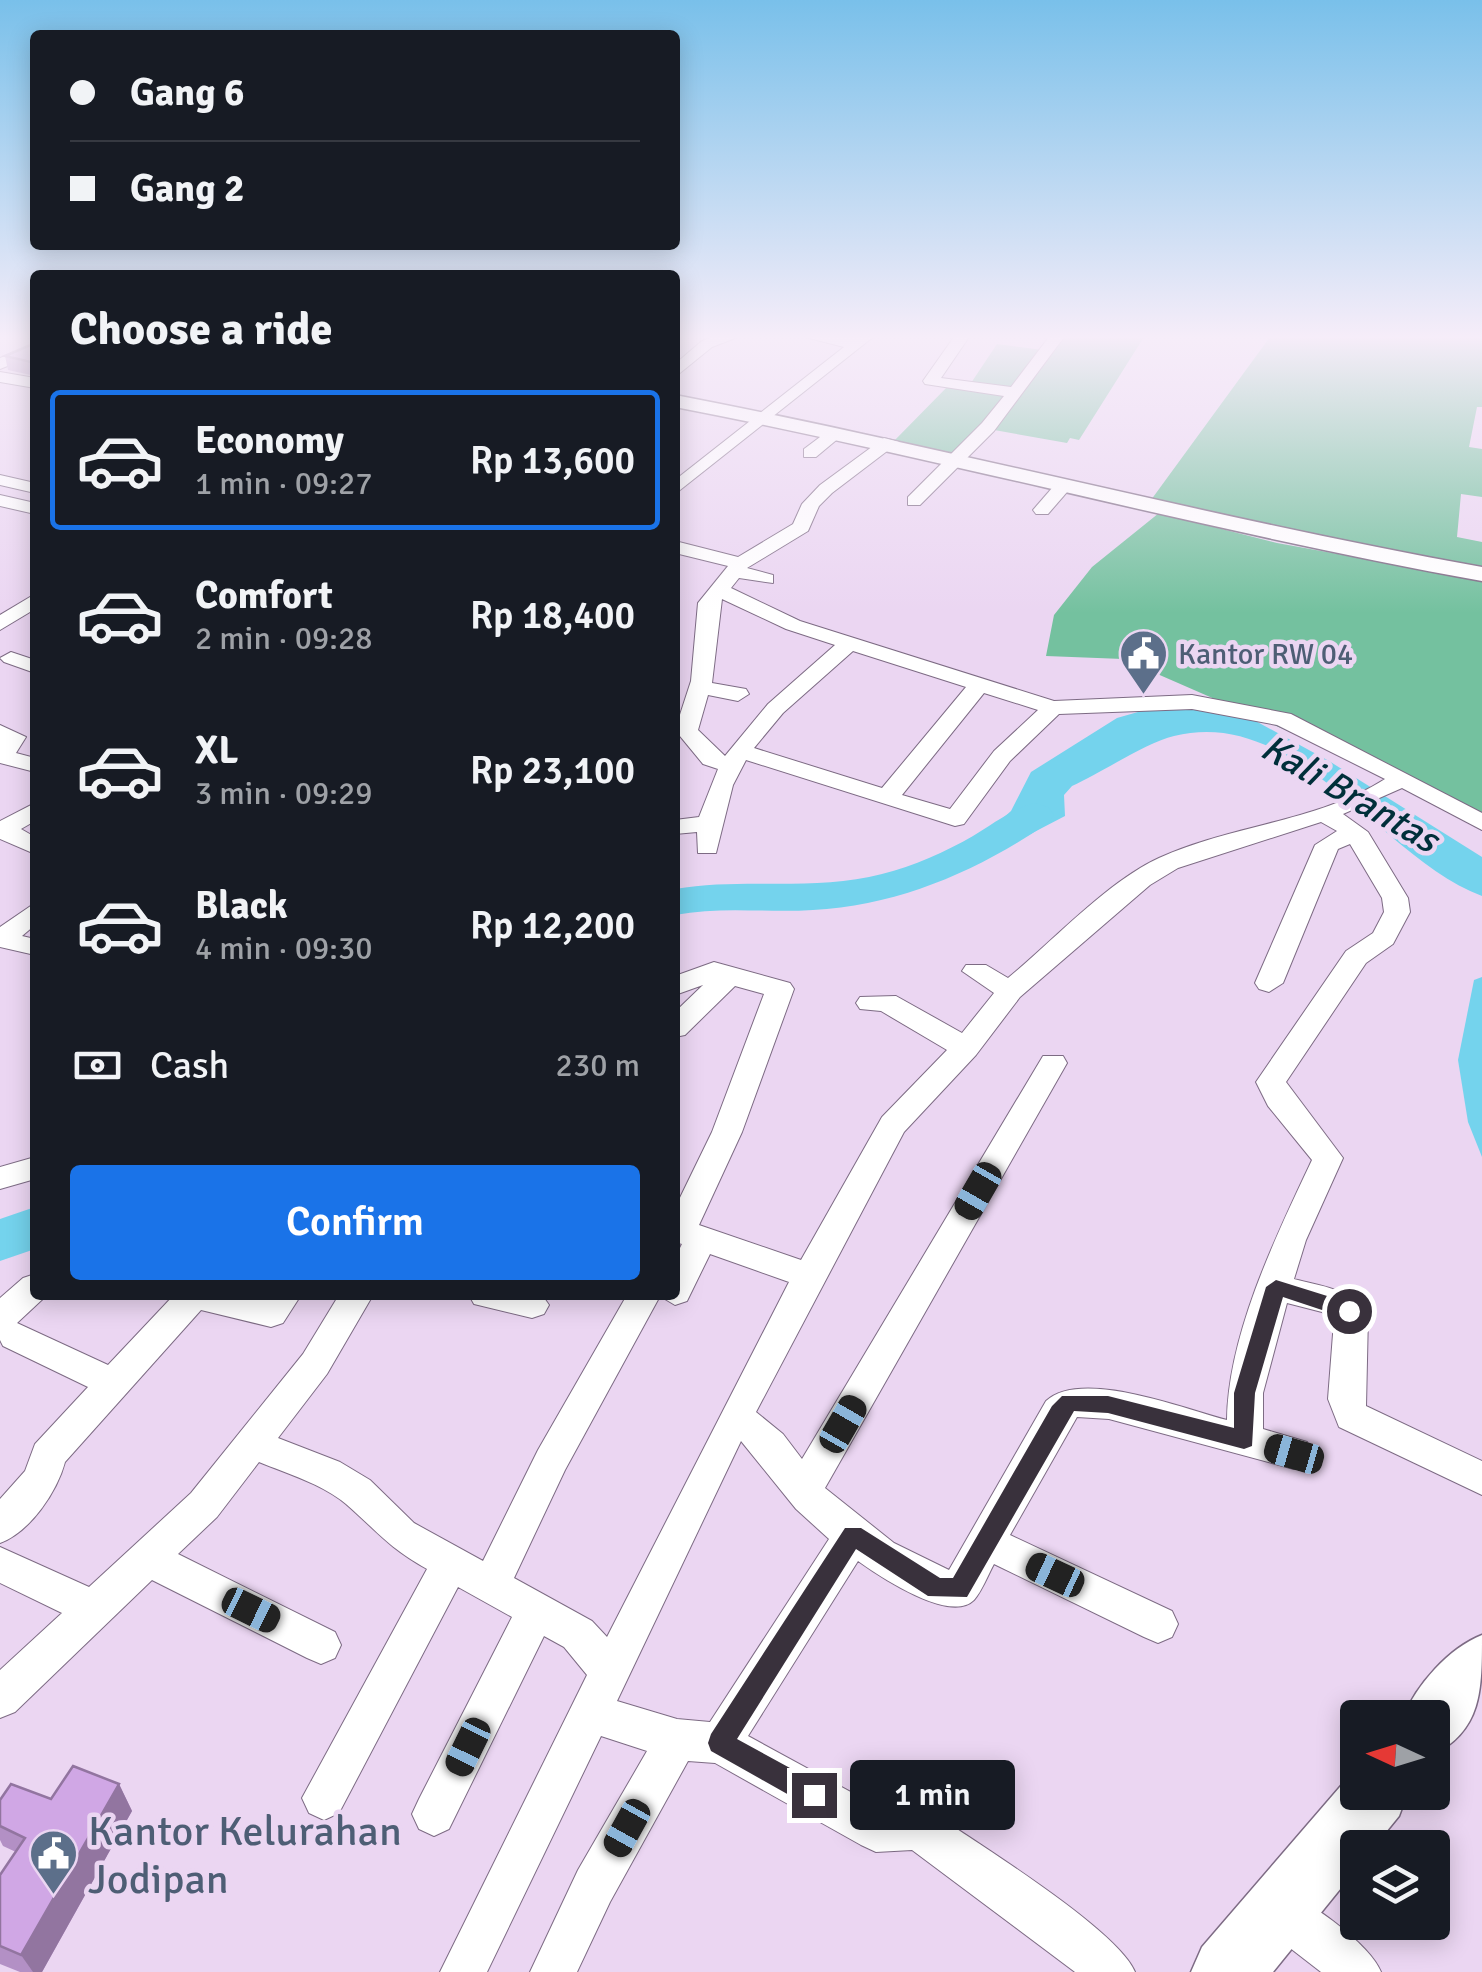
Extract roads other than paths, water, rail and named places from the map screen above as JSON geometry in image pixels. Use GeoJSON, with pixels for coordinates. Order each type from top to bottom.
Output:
{"type":"FeatureCollection","features":[{"type":"Feature","properties":{"kind":"main road"},"geometry":{"type":"LineString","coordinates":[[1450,1703],[1482,1666]]}},
{"type":"Feature","properties":{"kind":"main road"},"geometry":{"type":"LineString","coordinates":[[1227,1972],[1360,1810]]}},
{"type":"Feature","properties":{"kind":"street"},"geometry":{"type":"LineString","coordinates":[[684,473],[748,429]]}},
{"type":"Feature","properties":{"kind":"street"},"geometry":{"type":"LineString","coordinates":[[824,429],[1282,538],[1482,574]]}},
{"type":"Feature","properties":{"kind":"street"},"geometry":{"type":"LineString","coordinates":[[914,501],[960,459],[984,429]]}},
{"type":"Feature","properties":{"kind":"street"},"geometry":{"type":"LineString","coordinates":[[810,453],[838,432]]}},
{"type":"Feature","properties":{"kind":"street"},"geometry":{"type":"LineString","coordinates":[[890,442],[826,489],[811,504],[801,527],[738,567],[704,611],[701,688],[686,730],[705,754],[887,798],[955,820],[1002,756],[1053,708]]}},
{"type":"Feature","properties":{"kind":"street"},"geometry":{"type":"LineString","coordinates":[[0,480],[30,489]]}},
{"type":"Feature","properties":{"kind":"street"},"geometry":{"type":"LineString","coordinates":[[1042,510],[1064,484]]}},
{"type":"Feature","properties":{"kind":"street"},"geometry":{"type":"LineString","coordinates":[[6,502],[30,493]]}},
{"type":"Feature","properties":{"kind":"street"},"geometry":{"type":"LineString","coordinates":[[680,548],[766,578]]}},
{"type":"Feature","properties":{"kind":"street"},"geometry":{"type":"LineString","coordinates":[[720,591],[780,620],[1053,708],[1221,705],[1284,720],[1323,736],[1392,784],[1482,823]]}},
{"type":"Feature","properties":{"kind":"street"},"geometry":{"type":"LineString","coordinates":[[0,624],[23,606]]}},
{"type":"Feature","properties":{"kind":"street"},"geometry":{"type":"LineString","coordinates":[[680,828],[707,836],[716,786],[734,758],[782,704],[849,644]]}},
{"type":"Feature","properties":{"kind":"street"},"geometry":{"type":"LineString","coordinates":[[11,658],[30,665]]}},
{"type":"Feature","properties":{"kind":"street"},"geometry":{"type":"LineString","coordinates":[[887,798],[978,686]]}},
{"type":"Feature","properties":{"kind":"street"},"geometry":{"type":"LineString","coordinates":[[701,688],[738,694]]}},
{"type":"Feature","properties":{"kind":"street"},"geometry":{"type":"LineString","coordinates":[[0,732],[15,737],[2,756],[30,764]]}},
{"type":"Feature","properties":{"kind":"street"},"geometry":{"type":"LineString","coordinates":[[463,1972],[736,1418],[893,1125],[966,1048],[1010,991],[1140,880],[1168,863],[1341,817],[1392,784]]}},
{"type":"Feature","properties":{"kind":"street"},"geometry":{"type":"LineString","coordinates":[[2,830],[30,813]]}},
{"type":"Feature","properties":{"kind":"street"},"geometry":{"type":"LineString","coordinates":[[1269,983],[1341,817]]}},
{"type":"Feature","properties":{"kind":"street"},"geometry":{"type":"LineString","coordinates":[[1244,1440],[1245,1393],[1290,1240],[1328,1158],[1278,1099],[1272,1088],[1273,1075],[1356,957],[1387,935],[1397,912],[1395,898],[1341,817]]}},
{"type":"Feature","properties":{"kind":"street"},"geometry":{"type":"LineString","coordinates":[[2,830],[30,844]]}},
{"type":"Feature","properties":{"kind":"street"},"geometry":{"type":"LineString","coordinates":[[1,939],[30,915]]}},
{"type":"Feature","properties":{"kind":"street"},"geometry":{"type":"LineString","coordinates":[[1,939],[30,946]]}},
{"type":"Feature","properties":{"kind":"street"},"geometry":{"type":"LineString","coordinates":[[680,984],[714,971],[780,989],[728,1132],[680,1231],[809,1276]]}},
{"type":"Feature","properties":{"kind":"street"},"geometry":{"type":"LineString","coordinates":[[976,971],[1010,991]]}},
{"type":"Feature","properties":{"kind":"street"},"geometry":{"type":"LineString","coordinates":[[680,1023],[728,976]]}},
{"type":"Feature","properties":{"kind":"street"},"geometry":{"type":"LineString","coordinates":[[870,1003],[886,1002],[966,1048]]}},
{"type":"Feature","properties":{"kind":"street"},"geometry":{"type":"LineString","coordinates":[[804,1490],[1053,1063]]}},
{"type":"Feature","properties":{"kind":"street"},"geometry":{"type":"LineString","coordinates":[[0,1178],[30,1169]]}},
{"type":"Feature","properties":{"kind":"street"},"geometry":{"type":"LineString","coordinates":[[680,1282],[701,1238]]}},
{"type":"Feature","properties":{"kind":"street"},"geometry":{"type":"LineString","coordinates":[[1276,1287],[1332,1302],[1352,1315],[1346,1398],[1349,1413],[1482,1478]]}},
{"type":"Feature","properties":{"kind":"street"},"geometry":{"type":"LineString","coordinates":[[30,1294],[8,1327],[114,1384]]}},
{"type":"Feature","properties":{"kind":"street"},"geometry":{"type":"LineString","coordinates":[[0,1526],[42,1479],[48,1454],[190,1300]]}},
{"type":"Feature","properties":{"kind":"street"},"geometry":{"type":"LineString","coordinates":[[215,1300],[271,1314],[281,1300]]}},
{"type":"Feature","properties":{"kind":"street"},"geometry":{"type":"LineString","coordinates":[[0,1698],[204,1505],[315,1364],[353,1300]]}},
{"type":"Feature","properties":{"kind":"street"},"geometry":{"type":"LineString","coordinates":[[512,1300],[532,1304]]}},
{"type":"Feature","properties":{"kind":"street"},"geometry":{"type":"LineString","coordinates":[[490,1588],[551,1461],[641,1300]]}},
{"type":"Feature","properties":{"kind":"street"},"geometry":{"type":"LineString","coordinates":[[736,1418],[776,1447],[804,1490],[853,1535],[945,1591],[959,1589],[1059,1412],[1069,1402],[1108,1404],[1294,1454]]}},
{"type":"Feature","properties":{"kind":"street"},"geometry":{"type":"LineString","coordinates":[[254,1444],[327,1473],[357,1491],[401,1535],[449,1566],[578,1634],[611,1672]]}},
{"type":"Feature","properties":{"kind":"street"},"geometry":{"type":"LineString","coordinates":[[553,1972],[698,1741],[853,1535]]}},
{"type":"Feature","properties":{"kind":"street"},"geometry":{"type":"LineString","coordinates":[[986,1542],[1158,1624]]}},
{"type":"Feature","properties":{"kind":"street"},"geometry":{"type":"LineString","coordinates":[[146,1558],[320,1645]]}},
{"type":"Feature","properties":{"kind":"street"},"geometry":{"type":"LineString","coordinates":[[0,1564],[92,1608]]}},
{"type":"Feature","properties":{"kind":"street"},"geometry":{"type":"LineString","coordinates":[[324,1798],[449,1566]]}},
{"type":"Feature","properties":{"kind":"street"},"geometry":{"type":"LineString","coordinates":[[434,1814],[535,1612]]}},
{"type":"Feature","properties":{"kind":"street"},"geometry":{"type":"LineString","coordinates":[[590,1712],[698,1741],[876,1830],[918,1828],[1030,1906],[1112,1972]]}},
{"type":"Feature","properties":{"kind":"street"},"geometry":{"type":"LineString","coordinates":[[1278,1910],[1358,1972]]}},
{"type":"Feature","properties":{"kind":"water"},"geometry":{"type":"Polygon","coordinates":[[[1159,706],[1241,713],[1329,761],[1482,857],[1482,896],[1445,877],[1409,851],[1299,763],[1260,743],[1218,732],[1174,736],[1072,786],[1064,795],[1065,816],[996,852],[975,843],[1011,811],[1031,772],[1117,718],[1159,706]]]}},
{"type":"Feature","properties":{"kind":"water"},"geometry":{"type":"Polygon","coordinates":[[[1482,977],[1482,1157],[1468,1122],[1458,1060],[1474,980],[1482,977]]]}},
{"type":"Feature","properties":{"kind":"waterway","name":"Kali Brantas"},"geometry":{"type":"LineString","coordinates":[[680,901],[713,897],[810,897],[886,886],[961,858],[1034,815]]}},
{"type":"Feature","properties":{"kind":"waterway","name":"Kali Brantas"},"geometry":{"type":"LineString","coordinates":[[0,1241],[30,1229]]}},
{"type":"Feature","properties":{"kind":"place","name":"Kantor RW 04"},"geometry":{"type":"Point","coordinates":[1143,696]}},
{"type":"Feature","properties":{"kind":"place","name":"Kantor Kelurahan Jodipan"},"geometry":{"type":"Point","coordinates":[53,1896]}}]}
